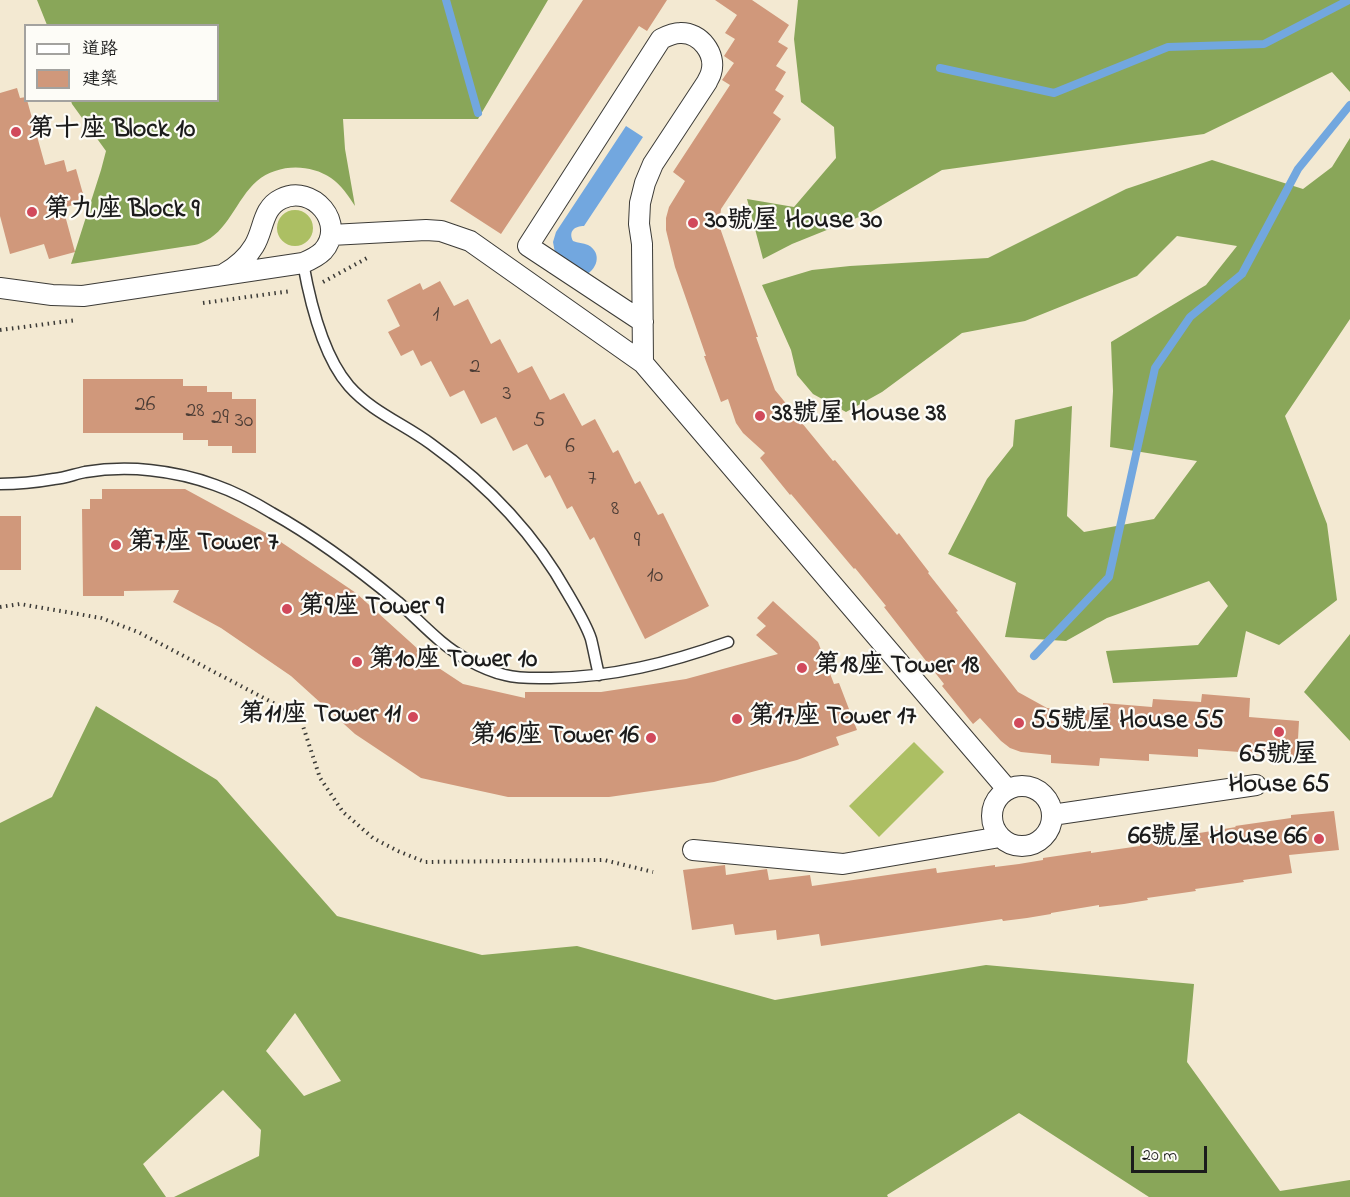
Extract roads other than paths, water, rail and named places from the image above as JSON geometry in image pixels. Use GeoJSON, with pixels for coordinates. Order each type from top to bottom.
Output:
{"type":"FeatureCollection","features":[{"type":"Feature","properties":{"kind":"street"},"geometry":{"type":"LineString","coordinates":[[643,322],[528,246],[661,39],[671,34],[682,33],[702,41],[709,50],[712,72],[653,164],[640,203],[639,224],[642,244],[643,322],[643,363]]}},
{"type":"Feature","properties":{"kind":"street"},"geometry":{"type":"LineString","coordinates":[[0,288],[52,295],[83,296],[303,263],[318,256],[324,250],[331,235],[331,224],[322,206],[303,196],[293,195],[274,203],[267,211],[254,247],[236,267],[224,274]]}},
{"type":"Feature","properties":{"kind":"street"},"geometry":{"type":"LineString","coordinates":[[331,235],[426,230],[449,233],[470,241],[643,363],[1007,789]]}},
{"type":"Feature","properties":{"kind":"street"},"geometry":{"type":"LineString","coordinates":[[1052,815],[1256,784]]}},
{"type":"Feature","properties":{"kind":"street"},"geometry":{"type":"LineString","coordinates":[[1027,786],[1045,796],[1052,815],[1050,825],[1038,841],[1018,846],[1008,843],[994,829],[992,820],[994,802],[1007,789],[1027,786]]}},
{"type":"Feature","properties":{"kind":"street"},"geometry":{"type":"LineString","coordinates":[[693,850],[843,864],[1000,837]]}},
{"type":"Feature","properties":{"kind":"lane"},"geometry":{"type":"LineString","coordinates":[[303,263],[319,326],[336,368],[348,385],[378,412],[428,441],[458,463],[512,514],[557,574],[575,607],[590,638],[598,675]]}},
{"type":"Feature","properties":{"kind":"lane"},"geometry":{"type":"LineString","coordinates":[[0,484],[119,469],[152,470],[216,485],[256,504],[327,547],[365,574],[451,650],[468,661],[507,675],[527,678],[598,675],[650,667],[728,642]]}},
{"type":"Feature","properties":{"kind":"water"},"geometry":{"type":"Polygon","coordinates":[[[626,126],[643,137],[584,226],[575,228],[571,234],[573,241],[588,245],[596,253],[595,266],[583,276],[555,253],[553,242],[556,232],[626,126]]]}},
{"type":"Feature","properties":{"kind":"waterway"},"geometry":{"type":"LineString","coordinates":[[446,0],[478,113]]}},
{"type":"Feature","properties":{"kind":"waterway"},"geometry":{"type":"LineString","coordinates":[[940,68],[1054,93],[1168,47],[1264,44],[1349,0]]}},
{"type":"Feature","properties":{"kind":"waterway"},"geometry":{"type":"LineString","coordinates":[[1034,656],[1109,577],[1155,368],[1190,317],[1242,274],[1298,169],[1350,105]]}},
{"type":"Feature","properties":{"kind":"place","name":"第十座 Block 10"},"geometry":{"type":"Point","coordinates":[16,132]}},
{"type":"Feature","properties":{"kind":"place","name":"第九座 Block 9"},"geometry":{"type":"Point","coordinates":[32,212]}},
{"type":"Feature","properties":{"kind":"place","name":"30號屋 House 30"},"geometry":{"type":"Point","coordinates":[693,223]}},
{"type":"Feature","properties":{"kind":"place","name":"38號屋 House 38"},"geometry":{"type":"Point","coordinates":[760,416]}},
{"type":"Feature","properties":{"kind":"place","name":"第7座 Tower 7"},"geometry":{"type":"Point","coordinates":[116,545]}},
{"type":"Feature","properties":{"kind":"place","name":"第9座 Tower 9"},"geometry":{"type":"Point","coordinates":[287,609]}},
{"type":"Feature","properties":{"kind":"place","name":"第10座 Tower 10"},"geometry":{"type":"Point","coordinates":[357,662]}},
{"type":"Feature","properties":{"kind":"place","name":"第18座 Tower 18"},"geometry":{"type":"Point","coordinates":[802,668]}},
{"type":"Feature","properties":{"kind":"place","name":"第11座 Tower 11"},"geometry":{"type":"Point","coordinates":[413,717]}},
{"type":"Feature","properties":{"kind":"place","name":"第17座 Tower 17"},"geometry":{"type":"Point","coordinates":[737,719]}},
{"type":"Feature","properties":{"kind":"place","name":"55號屋 House 55"},"geometry":{"type":"Point","coordinates":[1019,723]}},
{"type":"Feature","properties":{"kind":"place","name":"65號屋 House 65"},"geometry":{"type":"Point","coordinates":[1279,732]}},
{"type":"Feature","properties":{"kind":"place","name":"第16座 Tower 16"},"geometry":{"type":"Point","coordinates":[651,738]}},
{"type":"Feature","properties":{"kind":"place","name":"66號屋 House 66"},"geometry":{"type":"Point","coordinates":[1319,839]}}]}
